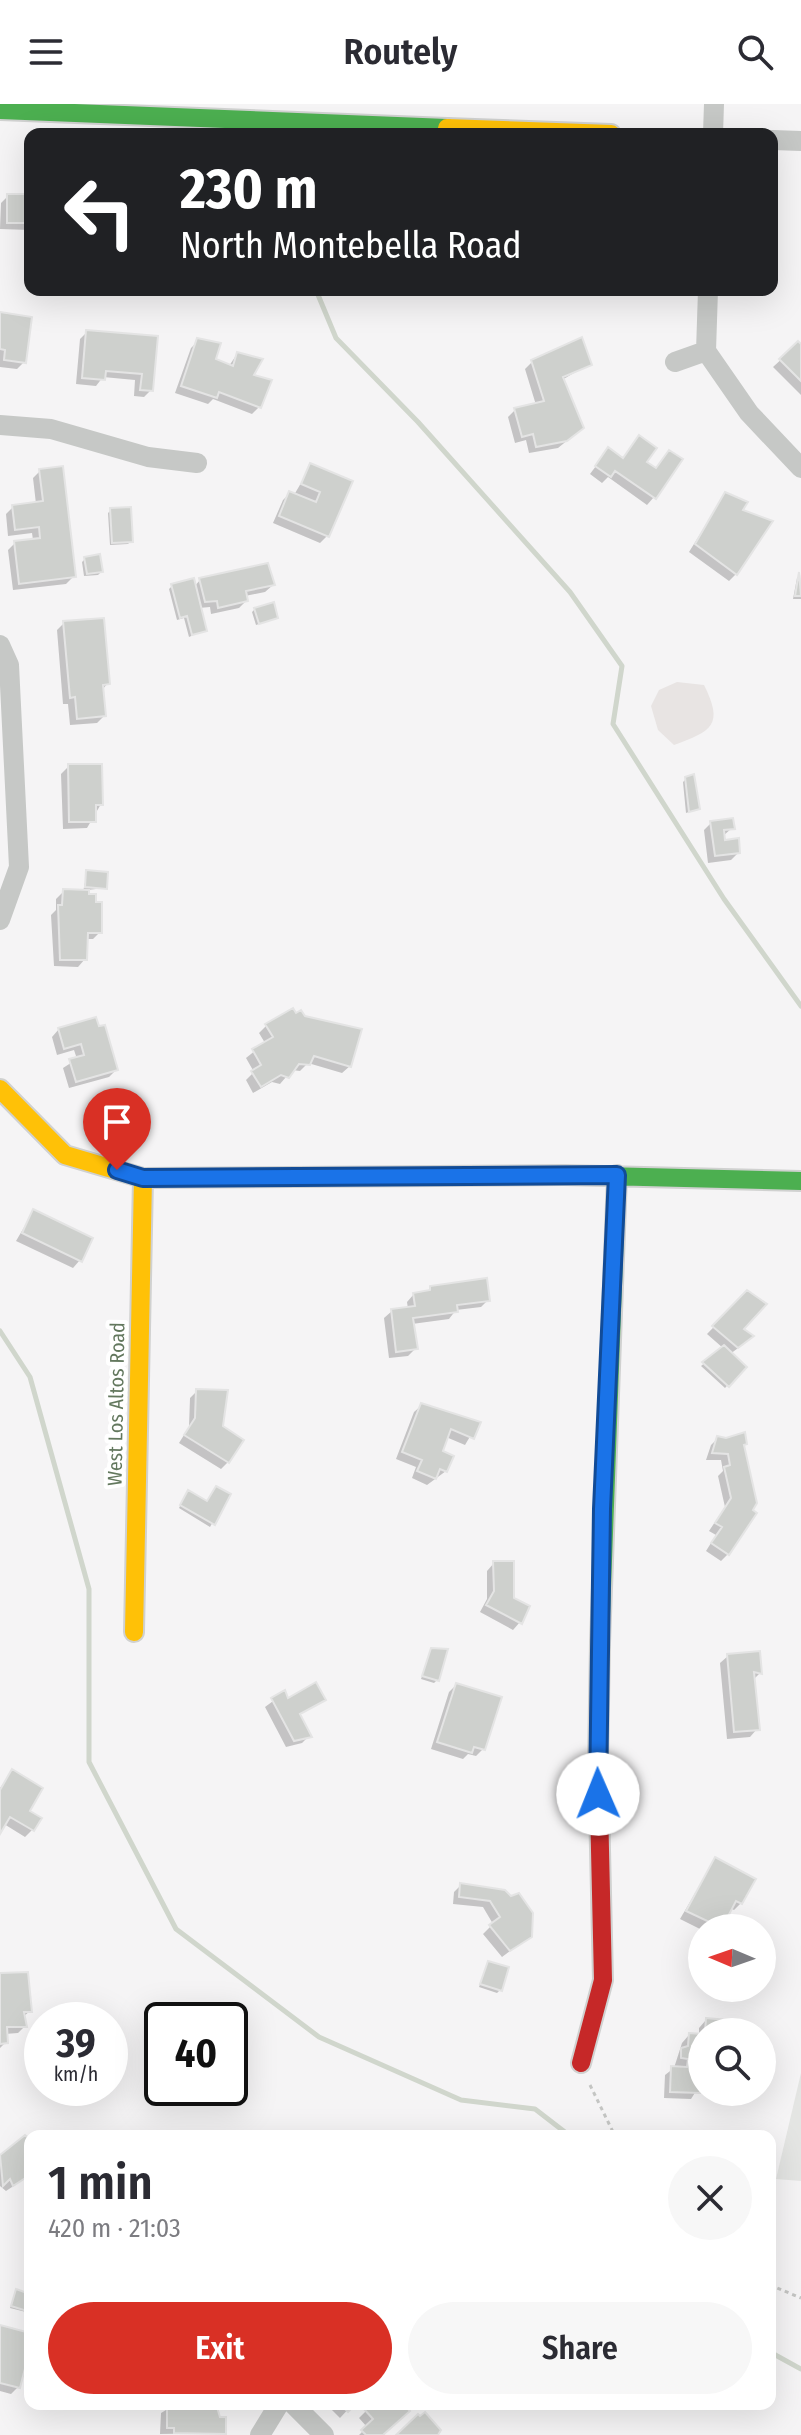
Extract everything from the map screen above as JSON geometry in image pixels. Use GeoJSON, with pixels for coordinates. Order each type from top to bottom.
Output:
{"type":"FeatureCollection","features":[{"type":"Feature","properties":{"kind":"street"},"geometry":{"type":"LineString","coordinates":[[713,128],[714,104]]}},
{"type":"Feature","properties":{"kind":"street"},"geometry":{"type":"LineString","coordinates":[[0,110],[458,128]]}},
{"type":"Feature","properties":{"kind":"street"},"geometry":{"type":"LineString","coordinates":[[778,140],[801,141]]}},
{"type":"Feature","properties":{"kind":"street"},"geometry":{"type":"LineString","coordinates":[[708,296],[706,351],[749,413],[801,468]]}},
{"type":"Feature","properties":{"kind":"street"},"geometry":{"type":"LineString","coordinates":[[675,362],[706,351]]}},
{"type":"Feature","properties":{"kind":"street"},"geometry":{"type":"LineString","coordinates":[[0,425],[51,429],[148,457],[197,463]]}},
{"type":"Feature","properties":{"kind":"street"},"geometry":{"type":"LineString","coordinates":[[0,645],[9,665],[19,867],[0,920]]}},
{"type":"Feature","properties":{"kind":"street"},"geometry":{"type":"LineString","coordinates":[[0,1089],[65,1155],[143,1178],[617,1175],[801,1181]]}},
{"type":"Feature","properties":{"kind":"street"},"geometry":{"type":"LineString","coordinates":[[581,2063],[603,1980],[598,1763],[602,1509],[617,1175]]}},
{"type":"Feature","properties":{"kind":"street","name":"West Los Altos Road"},"geometry":{"type":"LineString","coordinates":[[134,1632],[143,1178]]}},
{"type":"Feature","properties":{"kind":"street"},"geometry":{"type":"LineString","coordinates":[[260,2435],[275,2410]]}},
{"type":"Feature","properties":{"kind":"street"},"geometry":{"type":"LineString","coordinates":[[299,2410],[324,2435]]}},
{"type":"Feature","properties":{"kind":"path"},"geometry":{"type":"LineString","coordinates":[[581,2063],[612,2130]]}},
{"type":"Feature","properties":{"kind":"path"},"geometry":{"type":"LineString","coordinates":[[776,2288],[801,2298]]}},
{"type":"Feature","properties":{"kind":"shaded area"},"geometry":{"type":"Polygon","coordinates":[[[677,682],[704,685],[713,718],[711,725],[698,735],[674,745],[658,730],[651,706],[659,690],[677,682]]]}},
{"type":"Feature","properties":{"kind":"shaded area"},"geometry":{"type":"Polygon","coordinates":[[[801,2073],[801,2181],[776,2179],[801,2073]]]}},
{"type":"Feature","properties":{"kind":"building"},"geometry":{"type":"Polygon","coordinates":[[[7,194],[24,194],[24,223],[7,223],[7,194]]]}},
{"type":"Feature","properties":{"kind":"building"},"geometry":{"type":"Polygon","coordinates":[[[0,312],[32,317],[26,363],[4,360],[5,350],[0,349],[0,312]]]}},
{"type":"Feature","properties":{"kind":"building"},"geometry":{"type":"Polygon","coordinates":[[[86,330],[158,336],[153,391],[140,390],[142,374],[106,371],[105,380],[82,378],[86,330]]]}},
{"type":"Feature","properties":{"kind":"building"},"geometry":{"type":"Polygon","coordinates":[[[582,337],[592,365],[563,377],[584,428],[567,441],[536,447],[533,434],[522,437],[514,408],[544,401],[531,360],[582,337]]]}},
{"type":"Feature","properties":{"kind":"building"},"geometry":{"type":"Polygon","coordinates":[[[197,338],[221,343],[216,359],[233,366],[237,352],[263,359],[254,375],[272,380],[261,408],[219,392],[217,398],[181,386],[197,338]]]}},
{"type":"Feature","properties":{"kind":"building"},"geometry":{"type":"Polygon","coordinates":[[[798,341],[801,344],[801,381],[779,359],[798,341]]]}},
{"type":"Feature","properties":{"kind":"building"},"geometry":{"type":"Polygon","coordinates":[[[639,435],[657,448],[647,462],[656,468],[669,450],[683,459],[656,499],[615,471],[611,477],[595,466],[608,447],[623,458],[639,435]]]}},
{"type":"Feature","properties":{"kind":"building"},"geometry":{"type":"Polygon","coordinates":[[[310,463],[353,481],[329,537],[279,516],[289,491],[316,502],[320,492],[301,484],[310,463]]]}},
{"type":"Feature","properties":{"kind":"building"},"geometry":{"type":"Polygon","coordinates":[[[63,466],[76,577],[19,584],[14,541],[40,538],[39,527],[15,530],[12,505],[43,501],[39,469],[63,466]]]}},
{"type":"Feature","properties":{"kind":"building"},"geometry":{"type":"Polygon","coordinates":[[[725,492],[748,502],[743,510],[773,521],[737,575],[695,544],[725,492]]]}},
{"type":"Feature","properties":{"kind":"building"},"geometry":{"type":"Polygon","coordinates":[[[131,507],[133,542],[112,543],[110,508],[131,507]]]}},
{"type":"Feature","properties":{"kind":"building"},"geometry":{"type":"Polygon","coordinates":[[[100,554],[103,572],[87,574],[84,557],[100,554]]]}},
{"type":"Feature","properties":{"kind":"building"},"geometry":{"type":"Polygon","coordinates":[[[268,563],[275,585],[246,591],[248,601],[218,608],[217,601],[205,602],[199,578],[268,563]]]}},
{"type":"Feature","properties":{"kind":"building"},"geometry":{"type":"Polygon","coordinates":[[[799,572],[801,596],[795,596],[799,572]]]}},
{"type":"Feature","properties":{"kind":"building"},"geometry":{"type":"Polygon","coordinates":[[[194,578],[207,631],[192,635],[187,616],[180,618],[171,584],[194,578]]]}},
{"type":"Feature","properties":{"kind":"building"},"geometry":{"type":"Polygon","coordinates":[[[274,602],[278,618],[259,624],[254,608],[274,602]]]}},
{"type":"Feature","properties":{"kind":"building"},"geometry":{"type":"Polygon","coordinates":[[[104,618],[110,684],[103,685],[106,716],[77,719],[75,697],[70,698],[63,621],[104,618]]]}},
{"type":"Feature","properties":{"kind":"building"},"geometry":{"type":"Polygon","coordinates":[[[68,764],[102,764],[103,805],[96,805],[96,822],[69,822],[68,764]]]}},
{"type":"Feature","properties":{"kind":"building"},"geometry":{"type":"Polygon","coordinates":[[[694,774],[700,809],[689,812],[685,777],[694,774]]]}},
{"type":"Feature","properties":{"kind":"building"},"geometry":{"type":"Polygon","coordinates":[[[733,818],[735,829],[724,830],[725,840],[739,838],[740,853],[715,856],[710,821],[733,818]]]}},
{"type":"Feature","properties":{"kind":"building"},"geometry":{"type":"Polygon","coordinates":[[[86,870],[108,872],[107,889],[85,887],[86,870]]]}},
{"type":"Feature","properties":{"kind":"building"},"geometry":{"type":"Polygon","coordinates":[[[63,889],[89,890],[89,894],[96,894],[96,902],[102,902],[102,933],[88,933],[87,960],[60,960],[58,905],[62,905],[63,889]]]}},
{"type":"Feature","properties":{"kind":"building"},"geometry":{"type":"Polygon","coordinates":[[[293,1008],[296,1013],[301,1010],[305,1016],[362,1029],[351,1067],[314,1056],[310,1065],[299,1064],[289,1078],[281,1075],[261,1087],[251,1071],[261,1065],[252,1049],[273,1037],[265,1024],[293,1008]]]}},
{"type":"Feature","properties":{"kind":"building"},"geometry":{"type":"Polygon","coordinates":[[[96,1017],[99,1026],[105,1025],[118,1070],[76,1082],[69,1059],[84,1055],[81,1044],[64,1049],[58,1028],[96,1017]]]}},
{"type":"Feature","properties":{"kind":"building"},"geometry":{"type":"Polygon","coordinates":[[[33,1209],[93,1238],[82,1262],[22,1233],[33,1209]]]}},
{"type":"Feature","properties":{"kind":"building"},"geometry":{"type":"Polygon","coordinates":[[[487,1278],[490,1301],[457,1305],[458,1312],[413,1318],[418,1349],[396,1352],[391,1309],[415,1306],[413,1293],[430,1290],[430,1286],[487,1278]]]}},
{"type":"Feature","properties":{"kind":"building"},"geometry":{"type":"Polygon","coordinates":[[[747,1290],[767,1304],[744,1329],[754,1336],[738,1348],[712,1326],[747,1290]]]}},
{"type":"Feature","properties":{"kind":"building"},"geometry":{"type":"Polygon","coordinates":[[[724,1345],[747,1367],[729,1387],[702,1362],[724,1345]]]}},
{"type":"Feature","properties":{"kind":"building"},"geometry":{"type":"Polygon","coordinates":[[[196,1389],[228,1390],[223,1426],[244,1440],[229,1463],[184,1435],[195,1418],[196,1389]]]}},
{"type":"Feature","properties":{"kind":"building"},"geometry":{"type":"Polygon","coordinates":[[[421,1403],[481,1422],[474,1439],[451,1429],[443,1451],[454,1456],[447,1472],[440,1469],[436,1479],[417,1471],[422,1460],[402,1452],[421,1403]]]}},
{"type":"Feature","properties":{"kind":"building"},"geometry":{"type":"Polygon","coordinates":[[[745,1432],[747,1444],[744,1445],[757,1503],[753,1510],[757,1513],[729,1555],[711,1543],[722,1527],[715,1523],[731,1498],[724,1467],[730,1465],[728,1454],[712,1453],[717,1436],[726,1438],[745,1432]]]}},
{"type":"Feature","properties":{"kind":"building"},"geometry":{"type":"Polygon","coordinates":[[[216,1486],[231,1494],[215,1525],[180,1505],[188,1490],[207,1501],[216,1486]]]}},
{"type":"Feature","properties":{"kind":"building"},"geometry":{"type":"Polygon","coordinates":[[[493,1561],[514,1561],[514,1598],[530,1606],[522,1624],[486,1605],[494,1591],[493,1561]]]}},
{"type":"Feature","properties":{"kind":"building"},"geometry":{"type":"Polygon","coordinates":[[[431,1648],[448,1649],[439,1681],[422,1676],[431,1648]]]}},
{"type":"Feature","properties":{"kind":"building"},"geometry":{"type":"Polygon","coordinates":[[[760,1651],[762,1674],[754,1672],[760,1730],[734,1732],[727,1654],[760,1651]]]}},
{"type":"Feature","properties":{"kind":"building"},"geometry":{"type":"Polygon","coordinates":[[[316,1682],[326,1700],[300,1714],[312,1737],[294,1741],[271,1698],[285,1690],[288,1698],[316,1682]]]}},
{"type":"Feature","properties":{"kind":"building"},"geometry":{"type":"Polygon","coordinates":[[[456,1683],[502,1697],[485,1750],[474,1747],[472,1753],[437,1742],[456,1683]]]}},
{"type":"Feature","properties":{"kind":"building"},"geometry":{"type":"Polygon","coordinates":[[[12,1769],[43,1788],[30,1811],[42,1818],[34,1831],[10,1817],[0,1834],[0,1790],[12,1769]]]}},
{"type":"Feature","properties":{"kind":"building"},"geometry":{"type":"Polygon","coordinates":[[[715,1857],[756,1879],[742,1904],[736,1901],[729,1914],[692,1914],[686,1911],[715,1857]]]}},
{"type":"Feature","properties":{"kind":"building"},"geometry":{"type":"Polygon","coordinates":[[[460,1883],[505,1890],[511,1896],[519,1893],[533,1913],[532,1937],[510,1951],[489,1925],[500,1917],[490,1901],[459,1897],[460,1883]]]}},
{"type":"Feature","properties":{"kind":"building"},"geometry":{"type":"Polygon","coordinates":[[[488,1961],[509,1967],[502,1991],[480,1984],[488,1961]]]}},
{"type":"Feature","properties":{"kind":"building"},"geometry":{"type":"Polygon","coordinates":[[[28,1972],[31,2002],[24,2002],[24,2027],[7,2027],[8,2043],[0,2044],[0,1973],[28,1972]]]}},
{"type":"Feature","properties":{"kind":"building"},"geometry":{"type":"Polygon","coordinates":[[[688,2046],[688,2059],[681,2058],[681,2048],[688,2046]]]}},
{"type":"Feature","properties":{"kind":"building"},"geometry":{"type":"Polygon","coordinates":[[[688,2059],[688,2093],[670,2092],[671,2066],[687,2067],[688,2059]]]}},
{"type":"Feature","properties":{"kind":"building"},"geometry":{"type":"Polygon","coordinates":[[[24,2136],[24,2179],[13,2186],[10,2179],[3,2186],[0,2155],[24,2136]]]}},
{"type":"Feature","properties":{"kind":"building"},"geometry":{"type":"Polygon","coordinates":[[[16,2289],[24,2292],[24,2310],[11,2306],[16,2289]]]}},
{"type":"Feature","properties":{"kind":"building"},"geometry":{"type":"Polygon","coordinates":[[[0,2325],[24,2331],[24,2372],[20,2388],[0,2383],[0,2325]]]}},
{"type":"Feature","properties":{"kind":"building"},"geometry":{"type":"Polygon","coordinates":[[[167,2410],[218,2410],[220,2417],[226,2417],[226,2434],[174,2433],[174,2428],[167,2428],[167,2410]]]}},
{"type":"Feature","properties":{"kind":"building"},"geometry":{"type":"Polygon","coordinates":[[[365,2410],[410,2411],[383,2435],[366,2435],[361,2430],[373,2419],[365,2410]]]}},
{"type":"Feature","properties":{"kind":"building"},"geometry":{"type":"Polygon","coordinates":[[[425,2412],[441,2430],[438,2435],[396,2435],[418,2414],[420,2416],[425,2412]]]}},
{"type":"Feature","properties":{"kind":"waterway"},"geometry":{"type":"LineString","coordinates":[[318,296],[336,338],[418,422],[570,592],[622,666],[613,724],[724,899],[801,1006]]}},
{"type":"Feature","properties":{"kind":"waterway"},"geometry":{"type":"LineString","coordinates":[[0,1331],[30,1377],[89,1589],[89,1762],[176,1929],[319,2037],[461,2100],[535,2109],[562,2130]]}},
{"type":"Feature","properties":{"kind":"waterway"},"geometry":{"type":"LineString","coordinates":[[776,2355],[801,2369]]}},
{"type":"Feature","properties":{"kind":"traffic: fast"},"geometry":{"type":"LineString","coordinates":[[0,110],[447,128]]}},
{"type":"Feature","properties":{"kind":"traffic: fast"},"geometry":{"type":"LineString","coordinates":[[564,1175],[801,1181]]}},
{"type":"Feature","properties":{"kind":"traffic: fast"},"geometry":{"type":"LineString","coordinates":[[600,1643],[617,1175]]}},
{"type":"Feature","properties":{"kind":"traffic: slow"},"geometry":{"type":"LineString","coordinates":[[0,1089],[65,1155],[143,1178],[564,1175]]}},
{"type":"Feature","properties":{"kind":"traffic: slow"},"geometry":{"type":"LineString","coordinates":[[134,1632],[143,1178]]}},
{"type":"Feature","properties":{"kind":"traffic: jam"},"geometry":{"type":"LineString","coordinates":[[581,2063],[603,1980],[598,1763],[600,1643]]}},
{"type":"Feature","properties":{"kind":"route"},"geometry":{"type":"LineString","coordinates":[[117,1170],[143,1178],[617,1175],[602,1509],[598,1794]]}}]}
